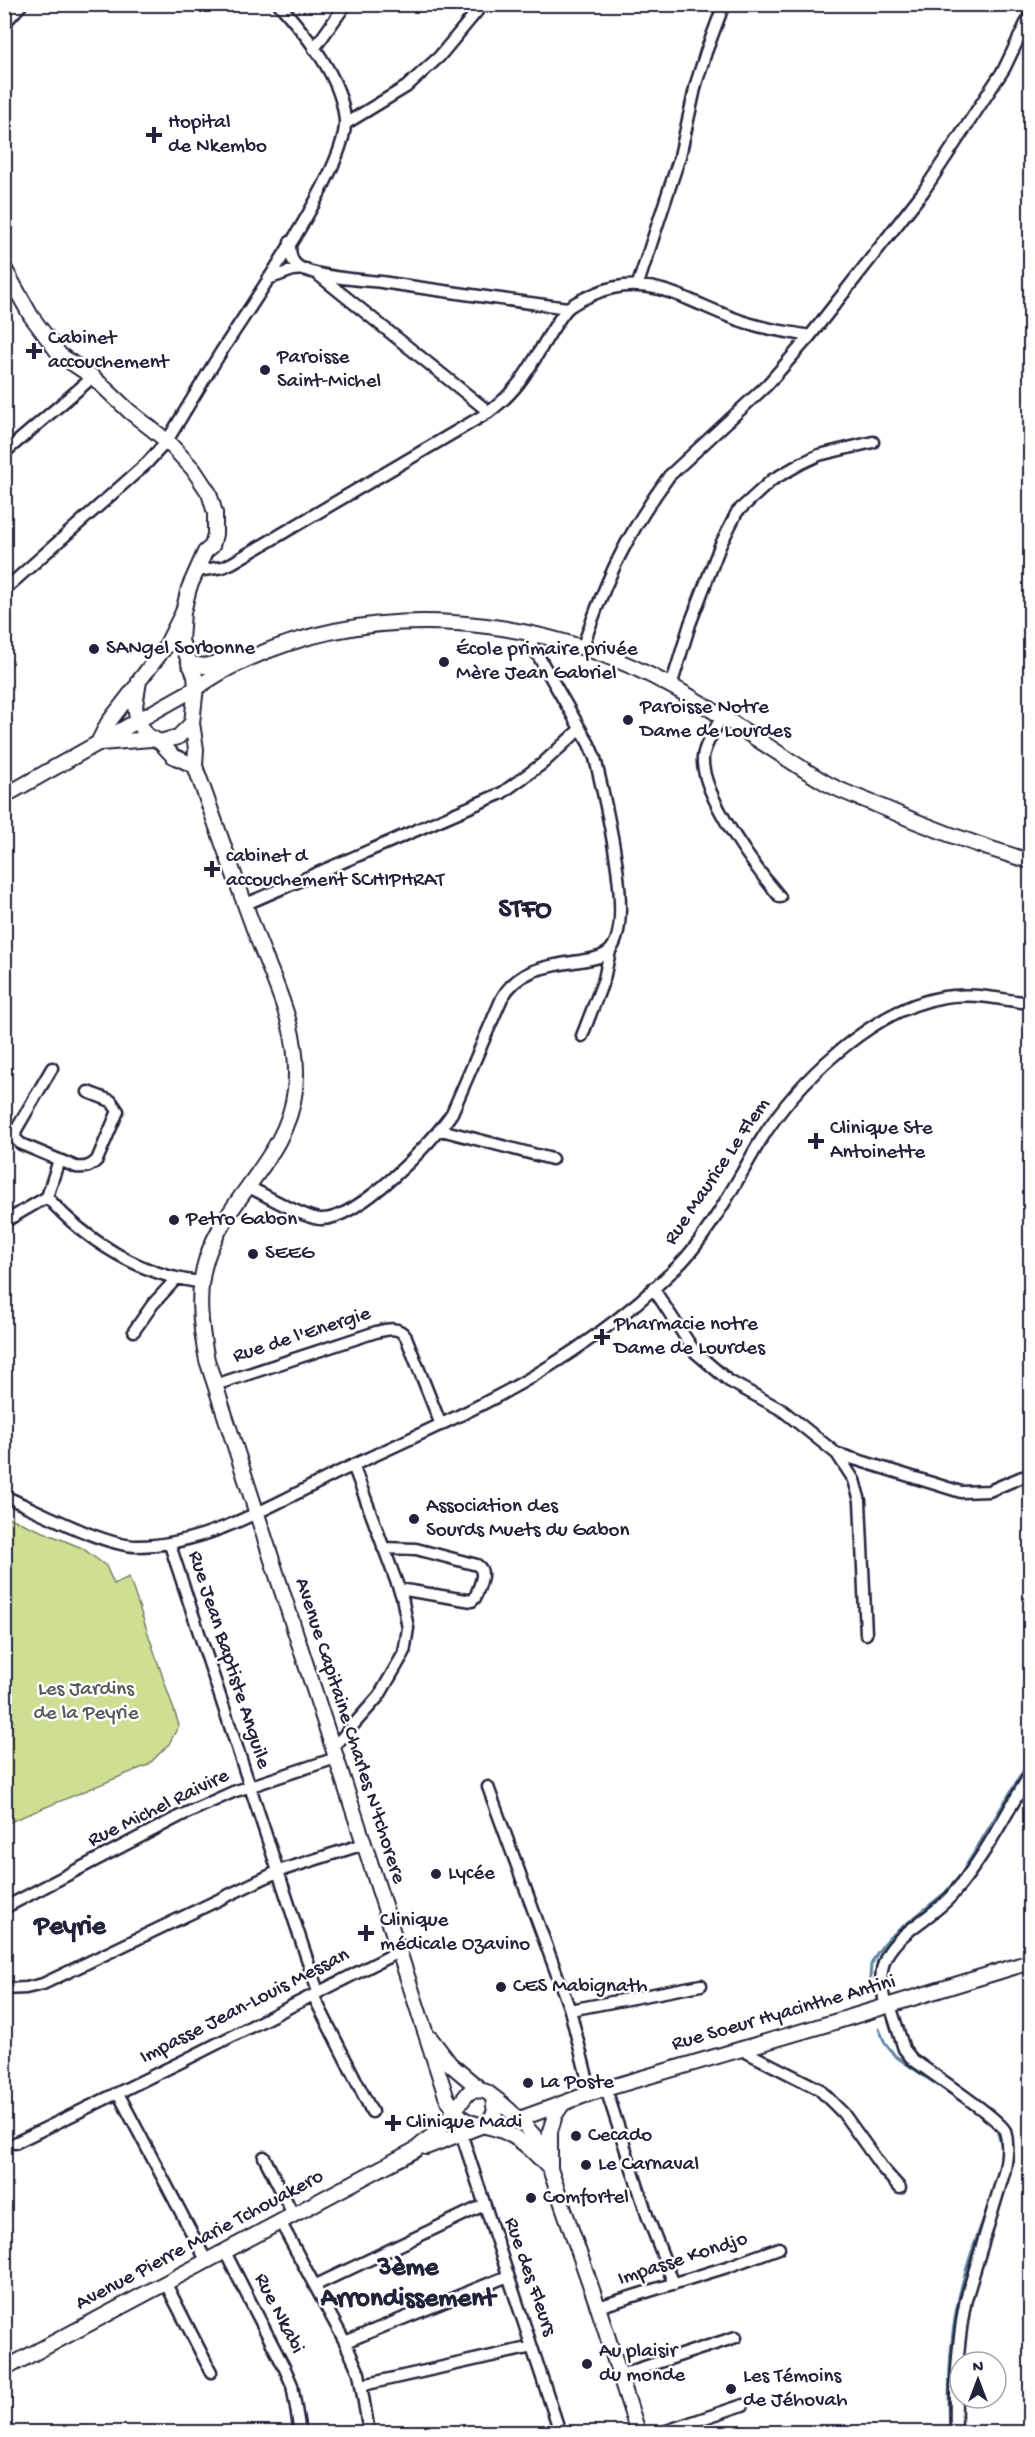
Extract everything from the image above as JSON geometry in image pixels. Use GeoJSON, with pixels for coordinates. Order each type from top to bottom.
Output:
{"type":"FeatureCollection","features":[{"type":"Feature","properties":{"kind":"main road"},"geometry":{"type":"LineString","coordinates":[[4,268],[15,290],[60,355],[93,377],[129,411],[167,441],[204,483],[213,502],[215,534],[212,546],[205,552],[189,588],[183,612],[166,646],[108,723],[98,743]]}},
{"type":"Feature","properties":{"kind":"main road","name":"Avenue Capitaine Charles N'tchorere"},"geometry":{"type":"LineString","coordinates":[[183,612],[181,641],[195,676],[196,687],[193,716],[195,766],[290,1020],[297,1070],[292,1108],[277,1146],[212,1246],[201,1282],[201,1330],[214,1384],[255,1513],[425,2030]]}},
{"type":"Feature","properties":{"kind":"main road"},"geometry":{"type":"LineString","coordinates":[[152,664],[165,654],[205,666],[269,651],[340,629],[400,623],[450,622],[533,633],[583,646],[671,686],[723,715],[823,782],[931,828],[1030,861]]}},
{"type":"Feature","properties":{"kind":"main road"},"geometry":{"type":"LineString","coordinates":[[4,796],[234,665],[269,651]]}},
{"type":"Feature","properties":{"kind":"main road"},"geometry":{"type":"LineString","coordinates":[[98,743],[156,741],[178,737],[215,684],[255,662],[269,651]]}},
{"type":"Feature","properties":{"kind":"main road"},"geometry":{"type":"LineString","coordinates":[[140,681],[135,706],[141,729],[173,756],[195,766]]}},
{"type":"Feature","properties":{"kind":"main road","name":"Rue Soeur Hyacinthe Antini"},"geometry":{"type":"LineString","coordinates":[[484,2126],[519,2120],[606,2088],[1030,1962]]}},
{"type":"Feature","properties":{"kind":"main road"},"geometry":{"type":"LineString","coordinates":[[425,2030],[446,2096],[460,2116],[474,2126],[507,2132],[550,2169]]}},
{"type":"Feature","properties":{"kind":"main road"},"geometry":{"type":"LineString","coordinates":[[425,2030],[443,2057],[519,2120],[549,2154]]}},
{"type":"Feature","properties":{"kind":"main road"},"geometry":{"type":"LineString","coordinates":[[415,2150],[460,2116],[470,2092],[525,2109],[557,2106],[549,2154],[550,2169],[598,2307],[638,2433]]}},
{"type":"Feature","properties":{"kind":"main road"},"geometry":{"type":"LineString","coordinates":[[446,2096],[446,2122]]}},
{"type":"Feature","properties":{"kind":"main road"},"geometry":{"type":"LineString","coordinates":[[484,2126],[492,2119],[495,2112],[491,2097]]}},
{"type":"Feature","properties":{"kind":"main road"},"geometry":{"type":"LineString","coordinates":[[415,2150],[431,2138],[446,2122],[460,2116]]}},
{"type":"Feature","properties":{"kind":"main road","name":"Avenue Pierre Marie Tchouakero"},"geometry":{"type":"LineString","coordinates":[[4,2369],[415,2150]]}},
{"type":"Feature","properties":{"kind":"street"},"geometry":{"type":"LineString","coordinates":[[4,24],[22,4]]}},
{"type":"Feature","properties":{"kind":"street"},"geometry":{"type":"LineString","coordinates":[[4,590],[147,463],[167,441],[324,184],[338,153],[345,124],[341,98],[335,83],[314,49],[279,4]]}},
{"type":"Feature","properties":{"kind":"street"},"geometry":{"type":"LineString","coordinates":[[314,49],[346,4]]}},
{"type":"Feature","properties":{"kind":"street"},"geometry":{"type":"LineString","coordinates":[[345,124],[406,87],[439,57],[483,4]]}},
{"type":"Feature","properties":{"kind":"street"},"geometry":{"type":"LineString","coordinates":[[638,284],[680,156],[702,62],[724,4]]}},
{"type":"Feature","properties":{"kind":"street"},"geometry":{"type":"LineString","coordinates":[[583,646],[616,560],[633,529],[669,476],[767,385],[810,336],[923,192],[1004,69],[1030,15]]}},
{"type":"Feature","properties":{"kind":"street"},"geometry":{"type":"LineString","coordinates":[[290,242],[291,257],[300,267],[310,270],[350,278],[568,308]]}},
{"type":"Feature","properties":{"kind":"street"},"geometry":{"type":"LineString","coordinates":[[268,279],[293,270],[310,270],[489,412]]}},
{"type":"Feature","properties":{"kind":"street"},"geometry":{"type":"LineString","coordinates":[[197,571],[223,567],[240,558],[489,412],[506,400],[519,385],[568,308],[598,292],[638,284],[667,290],[750,324],[810,336]]}},
{"type":"Feature","properties":{"kind":"street"},"geometry":{"type":"LineString","coordinates":[[4,453],[93,377]]}},
{"type":"Feature","properties":{"kind":"street"},"geometry":{"type":"LineString","coordinates":[[671,686],[690,624],[720,546],[737,512],[772,480],[802,463],[819,455],[873,442]]}},
{"type":"Feature","properties":{"kind":"street"},"geometry":{"type":"LineString","coordinates":[[533,633],[532,644],[595,758],[616,855],[619,917],[617,937],[610,951],[604,979],[582,1036]]}},
{"type":"Feature","properties":{"kind":"street"},"geometry":{"type":"LineString","coordinates":[[723,715],[704,751],[703,759],[708,782],[723,816],[764,878],[780,897]]}},
{"type":"Feature","properties":{"kind":"street"},"geometry":{"type":"LineString","coordinates":[[246,904],[502,793],[533,772],[580,729]]}},
{"type":"Feature","properties":{"kind":"street"},"geometry":{"type":"LineString","coordinates":[[249,1187],[318,1219],[328,1219],[345,1211],[378,1190],[441,1130],[461,1097],[502,998],[511,984],[525,973],[537,968],[597,958],[610,951]]}},
{"type":"Feature","properties":{"kind":"street","name":"Rue Maurice Le Flem"},"geometry":{"type":"LineString","coordinates":[[4,1496],[117,1544],[170,1545],[255,1513],[441,1425],[535,1375],[600,1331],[677,1267],[692,1251],[761,1140],[804,1084],[848,1046],[897,1012],[925,1001],[947,996],[973,995],[1030,1003]]}},
{"type":"Feature","properties":{"kind":"street"},"geometry":{"type":"LineString","coordinates":[[52,1068],[16,1130],[15,1136],[21,1144],[84,1168],[92,1165],[97,1160],[118,1111],[111,1101],[88,1092]]}},
{"type":"Feature","properties":{"kind":"street"},"geometry":{"type":"LineString","coordinates":[[441,1130],[552,1159]]}},
{"type":"Feature","properties":{"kind":"street"},"geometry":{"type":"LineString","coordinates":[[4,1222],[47,1197],[59,1160]]}},
{"type":"Feature","properties":{"kind":"street"},"geometry":{"type":"LineString","coordinates":[[47,1197],[89,1238],[126,1258],[176,1279],[201,1282]]}},
{"type":"Feature","properties":{"kind":"street"},"geometry":{"type":"LineString","coordinates":[[134,1331],[153,1304],[176,1279]]}},
{"type":"Feature","properties":{"kind":"street"},"geometry":{"type":"LineString","coordinates":[[653,1288],[695,1352],[729,1381],[782,1410],[837,1454],[854,1480],[860,1501],[866,1634]]}},
{"type":"Feature","properties":{"kind":"street","name":"Rue de l'Energie"},"geometry":{"type":"LineString","coordinates":[[214,1384],[376,1332],[395,1329],[401,1331],[406,1337],[441,1425]]}},
{"type":"Feature","properties":{"kind":"street"},"geometry":{"type":"LineString","coordinates":[[837,1454],[961,1492],[989,1491],[1022,1477]]}},
{"type":"Feature","properties":{"kind":"street"},"geometry":{"type":"LineString","coordinates":[[335,1753],[379,1696],[404,1653],[408,1628],[399,1588],[354,1465]]}},
{"type":"Feature","properties":{"kind":"street","name":"Rue Jean Baptiste Anguile"},"geometry":{"type":"LineString","coordinates":[[170,1545],[249,1787],[279,1871],[316,1993],[372,2112]]}},
{"type":"Feature","properties":{"kind":"street"},"geometry":{"type":"LineString","coordinates":[[383,1548],[432,1552],[477,1565],[483,1573],[472,1601],[399,1588]]}},
{"type":"Feature","properties":{"kind":"street","name":"Rue Michel Raivire"},"geometry":{"type":"LineString","coordinates":[[4,1908],[180,1816],[335,1753]]}},
{"type":"Feature","properties":{"kind":"street"},"geometry":{"type":"LineString","coordinates":[[956,2433],[956,2367],[962,2319],[966,2298],[1005,2173],[1006,2140],[1000,2123],[912,2059],[904,2049],[881,1981],[882,1970],[890,1952],[952,1897],[972,1869],[1030,1774]]}},
{"type":"Feature","properties":{"kind":"street"},"geometry":{"type":"LineString","coordinates":[[488,1788],[570,2010],[591,2093]]}},
{"type":"Feature","properties":{"kind":"street"},"geometry":{"type":"LineString","coordinates":[[4,1989],[26,1988],[76,1970],[279,1871],[364,1844]]}},
{"type":"Feature","properties":{"kind":"street","name":"Impasse Jean-Louis Messan"},"geometry":{"type":"LineString","coordinates":[[15,2143],[400,1951]]}},
{"type":"Feature","properties":{"kind":"street"},"geometry":{"type":"LineString","coordinates":[[570,2010],[700,1985]]}},
{"type":"Feature","properties":{"kind":"street"},"geometry":{"type":"LineString","coordinates":[[740,2049],[819,2088],[843,2113],[883,2169],[900,2188]]}},
{"type":"Feature","properties":{"kind":"street"},"geometry":{"type":"LineString","coordinates":[[606,2088],[648,2218],[674,2284]]}},
{"type":"Feature","properties":{"kind":"street"},"geometry":{"type":"LineString","coordinates":[[113,2096],[207,2262]]}},
{"type":"Feature","properties":{"kind":"street","name":"Rue des Fleurs"},"geometry":{"type":"LineString","coordinates":[[460,2116],[483,2205],[560,2433]]}},
{"type":"Feature","properties":{"kind":"street"},"geometry":{"type":"LineString","coordinates":[[264,2157],[287,2219],[363,2385],[369,2433]]}},
{"type":"Feature","properties":{"kind":"street"},"geometry":{"type":"LineString","coordinates":[[316,2285],[483,2205]]}},
{"type":"Feature","properties":{"kind":"street","name":"Impasse Kondjo"},"geometry":{"type":"LineString","coordinates":[[598,2307],[754,2259],[779,2248]]}},
{"type":"Feature","properties":{"kind":"street","name":"Rue Nkabi"},"geometry":{"type":"LineString","coordinates":[[225,2252],[285,2369],[293,2394],[300,2433]]}},
{"type":"Feature","properties":{"kind":"street"},"geometry":{"type":"LineString","coordinates":[[345,2342],[508,2276]]}},
{"type":"Feature","properties":{"kind":"street"},"geometry":{"type":"LineString","coordinates":[[166,2284],[211,2372]]}},
{"type":"Feature","properties":{"kind":"street"},"geometry":{"type":"LineString","coordinates":[[620,2375],[736,2337]]}},
{"type":"Feature","properties":{"kind":"street"},"geometry":{"type":"LineString","coordinates":[[363,2385],[532,2347]]}},
{"type":"Feature","properties":{"kind":"street"},"geometry":{"type":"LineString","coordinates":[[663,2433],[742,2404]]}},
{"type":"Feature","properties":{"kind":"green space","name":"Les Jardins de la Peyrie"},"geometry":{"type":"Polygon","coordinates":[[[5,1516],[82,1548],[106,1566],[114,1584],[129,1577],[179,1725],[169,1744],[148,1765],[5,1824],[5,1516]]]}},
{"type":"Feature","properties":{"kind":"waterway"},"geometry":{"type":"LineString","coordinates":[[869,1991],[871,1965],[877,1953],[889,1938],[945,1893],[960,1876],[1030,1760]]}},
{"type":"Feature","properties":{"kind":"waterway"},"geometry":{"type":"LineString","coordinates":[[879,2029],[885,2043],[895,2056],[984,2117]]}},
{"type":"Feature","properties":{"kind":"waterway"},"geometry":{"type":"LineString","coordinates":[[996,2127],[1002,2146]]}},
{"type":"Feature","properties":{"kind":"waterway"},"geometry":{"type":"LineString","coordinates":[[950,2432],[950,2372],[956,2312],[967,2267],[993,2193]]}},
{"type":"Feature","properties":{"kind":"place","name":"Hopital de Nkembo"},"geometry":{"type":"Point","coordinates":[154,135]}},
{"type":"Feature","properties":{"kind":"place","name":"Cabinet accouchement"},"geometry":{"type":"Point","coordinates":[34,351]}},
{"type":"Feature","properties":{"kind":"place","name":"Paroisse Saint-Michel"},"geometry":{"type":"Point","coordinates":[265,370]}},
{"type":"Feature","properties":{"kind":"place","name":"SANgel Sorbonne"},"geometry":{"type":"Point","coordinates":[94,649]}},
{"type":"Feature","properties":{"kind":"place","name":"École primaire privée Mère Jean Gabriel"},"geometry":{"type":"Point","coordinates":[444,662]}},
{"type":"Feature","properties":{"kind":"place","name":"Paroisse Notre Dame de Lourdes"},"geometry":{"type":"Point","coordinates":[628,720]}},
{"type":"Feature","properties":{"kind":"place","name":"cabinet d accouchement SCHIPHRAT"},"geometry":{"type":"Point","coordinates":[212,869]}},
{"type":"Feature","properties":{"kind":"place","name":"Clinique Ste Antoinette"},"geometry":{"type":"Point","coordinates":[816,1141]}},
{"type":"Feature","properties":{"kind":"place","name":"Petro Gabon"},"geometry":{"type":"Point","coordinates":[174,1220]}},
{"type":"Feature","properties":{"kind":"place","name":"SEEG"},"geometry":{"type":"Point","coordinates":[253,1254]}},
{"type":"Feature","properties":{"kind":"place","name":"Pharmacie notre Dame de Lourdes"},"geometry":{"type":"Point","coordinates":[602,1337]}},
{"type":"Feature","properties":{"kind":"place","name":"Association des Sourds Muets du Gabon"},"geometry":{"type":"Point","coordinates":[414,1519]}},
{"type":"Feature","properties":{"kind":"place","name":"Lycée"},"geometry":{"type":"Point","coordinates":[436,1874]}},
{"type":"Feature","properties":{"kind":"place","name":"Clinique médicale Ozavino"},"geometry":{"type":"Point","coordinates":[366,1933]}},
{"type":"Feature","properties":{"kind":"place","name":"CES Mabignath"},"geometry":{"type":"Point","coordinates":[501,1987]}},
{"type":"Feature","properties":{"kind":"place","name":"La Poste"},"geometry":{"type":"Point","coordinates":[528,2083]}},
{"type":"Feature","properties":{"kind":"place","name":"Clinique Madi"},"geometry":{"type":"Point","coordinates":[393,2123]}},
{"type":"Feature","properties":{"kind":"place","name":"Cecado"},"geometry":{"type":"Point","coordinates":[576,2136]}},
{"type":"Feature","properties":{"kind":"place","name":"Le Carnaval"},"geometry":{"type":"Point","coordinates":[586,2165]}},
{"type":"Feature","properties":{"kind":"place","name":"Comfortel"},"geometry":{"type":"Point","coordinates":[531,2198]}},
{"type":"Feature","properties":{"kind":"place","name":"Au plaisir du monde"},"geometry":{"type":"Point","coordinates":[587,2364]}},
{"type":"Feature","properties":{"kind":"place","name":"Les Témoins de Jéhovah"},"geometry":{"type":"Point","coordinates":[731,2389]}},
{"type":"Feature","properties":{"kind":"district","name":"STFO"},"geometry":{"type":"Point","coordinates":[525,911]}},
{"type":"Feature","properties":{"kind":"district","name":"Peyrie"},"geometry":{"type":"Point","coordinates":[70,1928]}},
{"type":"Feature","properties":{"kind":"district","name":"3ème Arrondissement"},"geometry":{"type":"Point","coordinates":[408,2284]}}]}
